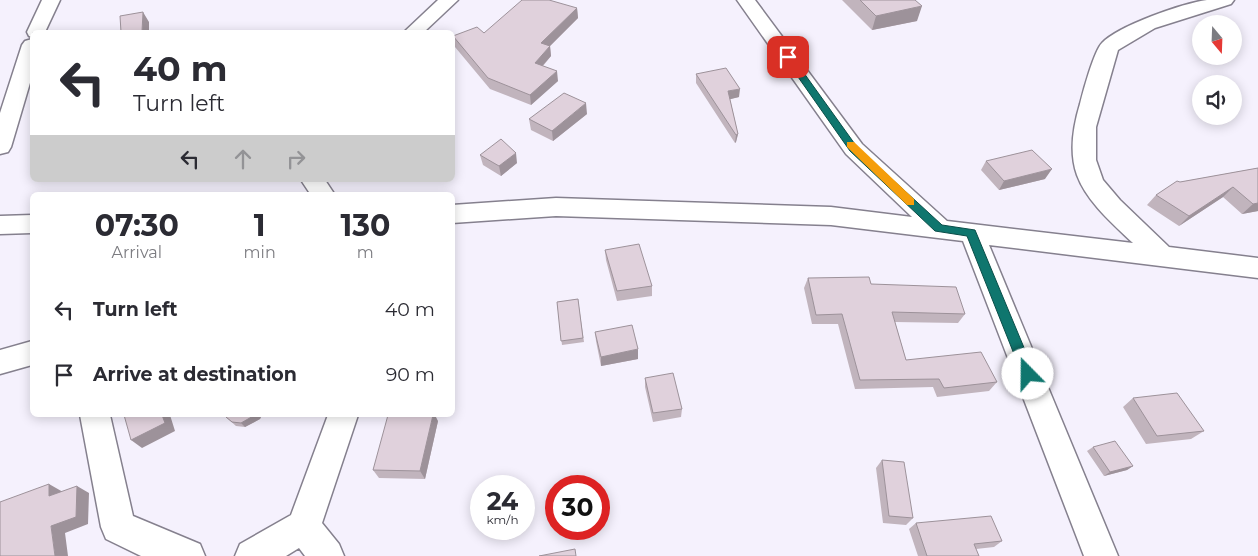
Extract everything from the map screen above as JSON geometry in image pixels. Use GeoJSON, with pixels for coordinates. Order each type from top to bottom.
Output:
{"type":"FeatureCollection","features":[{"type":"Feature","properties":{"kind":"street"},"geometry":{"type":"LineString","coordinates":[[37,30],[51,0]]}},
{"type":"Feature","properties":{"kind":"street"},"geometry":{"type":"LineString","coordinates":[[416,30],[449,0]]}},
{"type":"Feature","properties":{"kind":"street"},"geometry":{"type":"LineString","coordinates":[[746,0],[854,149],[939,228]]}},
{"type":"Feature","properties":{"kind":"street"},"geometry":{"type":"LineString","coordinates":[[1161,255],[1102,195],[1089,177],[1085,160],[1084,128],[1109,47],[1118,39],[1149,25],[1225,0]]}},
{"type":"Feature","properties":{"kind":"street"},"geometry":{"type":"LineString","coordinates":[[0,148],[30,50]]}},
{"type":"Feature","properties":{"kind":"street"},"geometry":{"type":"LineString","coordinates":[[455,214],[566,207],[831,216],[1258,268]]}},
{"type":"Feature","properties":{"kind":"street"},"geometry":{"type":"LineString","coordinates":[[0,225],[30,224]]}},
{"type":"Feature","properties":{"kind":"street"},"geometry":{"type":"LineString","coordinates":[[972,233],[1101,556]]}},
{"type":"Feature","properties":{"kind":"street"},"geometry":{"type":"LineString","coordinates":[[0,362],[30,354]]}},
{"type":"Feature","properties":{"kind":"street"},"geometry":{"type":"LineString","coordinates":[[95,417],[118,527],[158,546],[188,556]]}},
{"type":"Feature","properties":{"kind":"street"},"geometry":{"type":"LineString","coordinates":[[252,556],[304,528],[342,417]]}},
{"type":"Feature","properties":{"kind":"street"},"geometry":{"type":"LineString","coordinates":[[304,528],[327,556]]}},
{"type":"Feature","properties":{"kind":"building"},"geometry":{"type":"Polygon","coordinates":[[[522,0],[549,0],[577,8],[541,43],[550,46],[535,63],[557,71],[530,95],[488,78],[455,38],[455,35],[477,27],[484,33],[522,0]]]}},
{"type":"Feature","properties":{"kind":"building"},"geometry":{"type":"Polygon","coordinates":[[[860,0],[915,0],[922,6],[876,16],[860,0]]]}},
{"type":"Feature","properties":{"kind":"building"},"geometry":{"type":"Polygon","coordinates":[[[143,12],[142,30],[121,30],[120,16],[143,12]]]}},
{"type":"Feature","properties":{"kind":"building"},"geometry":{"type":"Polygon","coordinates":[[[726,68],[740,89],[728,91],[738,134],[736,135],[696,74],[726,68]]]}},
{"type":"Feature","properties":{"kind":"building"},"geometry":{"type":"Polygon","coordinates":[[[564,93],[586,103],[552,131],[529,119],[564,93]]]}},
{"type":"Feature","properties":{"kind":"building"},"geometry":{"type":"Polygon","coordinates":[[[501,139],[516,153],[499,166],[480,155],[501,139]]]}},
{"type":"Feature","properties":{"kind":"building"},"geometry":{"type":"Polygon","coordinates":[[[1032,150],[1052,169],[1004,181],[986,161],[1032,150]]]}},
{"type":"Feature","properties":{"kind":"building"},"geometry":{"type":"Polygon","coordinates":[[[1258,168],[1258,203],[1253,204],[1233,187],[1189,216],[1156,195],[1177,181],[1258,168]]]}},
{"type":"Feature","properties":{"kind":"building"},"geometry":{"type":"Polygon","coordinates":[[[639,244],[652,286],[617,291],[605,250],[639,244]]]}},
{"type":"Feature","properties":{"kind":"building"},"geometry":{"type":"Polygon","coordinates":[[[869,277],[871,284],[956,287],[965,314],[892,312],[906,360],[981,352],[997,382],[944,388],[939,379],[860,380],[842,314],[816,315],[808,278],[869,277]]]}},
{"type":"Feature","properties":{"kind":"building"},"geometry":{"type":"Polygon","coordinates":[[[578,299],[583,338],[561,341],[557,302],[578,299]]]}},
{"type":"Feature","properties":{"kind":"building"},"geometry":{"type":"Polygon","coordinates":[[[632,325],[638,349],[601,357],[595,332],[632,325]]]}},
{"type":"Feature","properties":{"kind":"building"},"geometry":{"type":"Polygon","coordinates":[[[673,373],[682,409],[653,413],[645,378],[673,373]]]}},
{"type":"Feature","properties":{"kind":"building"},"geometry":{"type":"Polygon","coordinates":[[[1177,393],[1204,431],[1157,436],[1133,398],[1177,393]]]}},
{"type":"Feature","properties":{"kind":"building"},"geometry":{"type":"Polygon","coordinates":[[[125,417],[163,417],[165,423],[131,440],[125,417]]]}},
{"type":"Feature","properties":{"kind":"building"},"geometry":{"type":"Polygon","coordinates":[[[226,417],[252,417],[241,423],[232,422],[226,417]]]}},
{"type":"Feature","properties":{"kind":"building"},"geometry":{"type":"Polygon","coordinates":[[[387,417],[433,417],[420,471],[373,470],[387,417]]]}},
{"type":"Feature","properties":{"kind":"building"},"geometry":{"type":"Polygon","coordinates":[[[1115,441],[1133,466],[1110,472],[1093,447],[1115,441]]]}},
{"type":"Feature","properties":{"kind":"building"},"geometry":{"type":"Polygon","coordinates":[[[882,460],[904,462],[913,518],[889,516],[882,460]]]}},
{"type":"Feature","properties":{"kind":"building"},"geometry":{"type":"Polygon","coordinates":[[[49,484],[49,496],[77,486],[76,517],[51,526],[55,556],[0,556],[0,502],[49,484]]]}},
{"type":"Feature","properties":{"kind":"building"},"geometry":{"type":"Polygon","coordinates":[[[991,516],[1002,541],[974,544],[979,556],[927,556],[916,523],[991,516]]]}},
{"type":"Feature","properties":{"kind":"building"},"geometry":{"type":"Polygon","coordinates":[[[575,549],[576,556],[539,556],[575,549]]]}},
{"type":"Feature","properties":{"kind":"slow traffic"},"geometry":{"type":"LineString","coordinates":[[851,145],[911,202]]}},
{"type":"Feature","properties":{"kind":"route"},"geometry":{"type":"LineString","coordinates":[[788,57],[854,149],[939,228],[972,233],[1028,374]]}}]}
